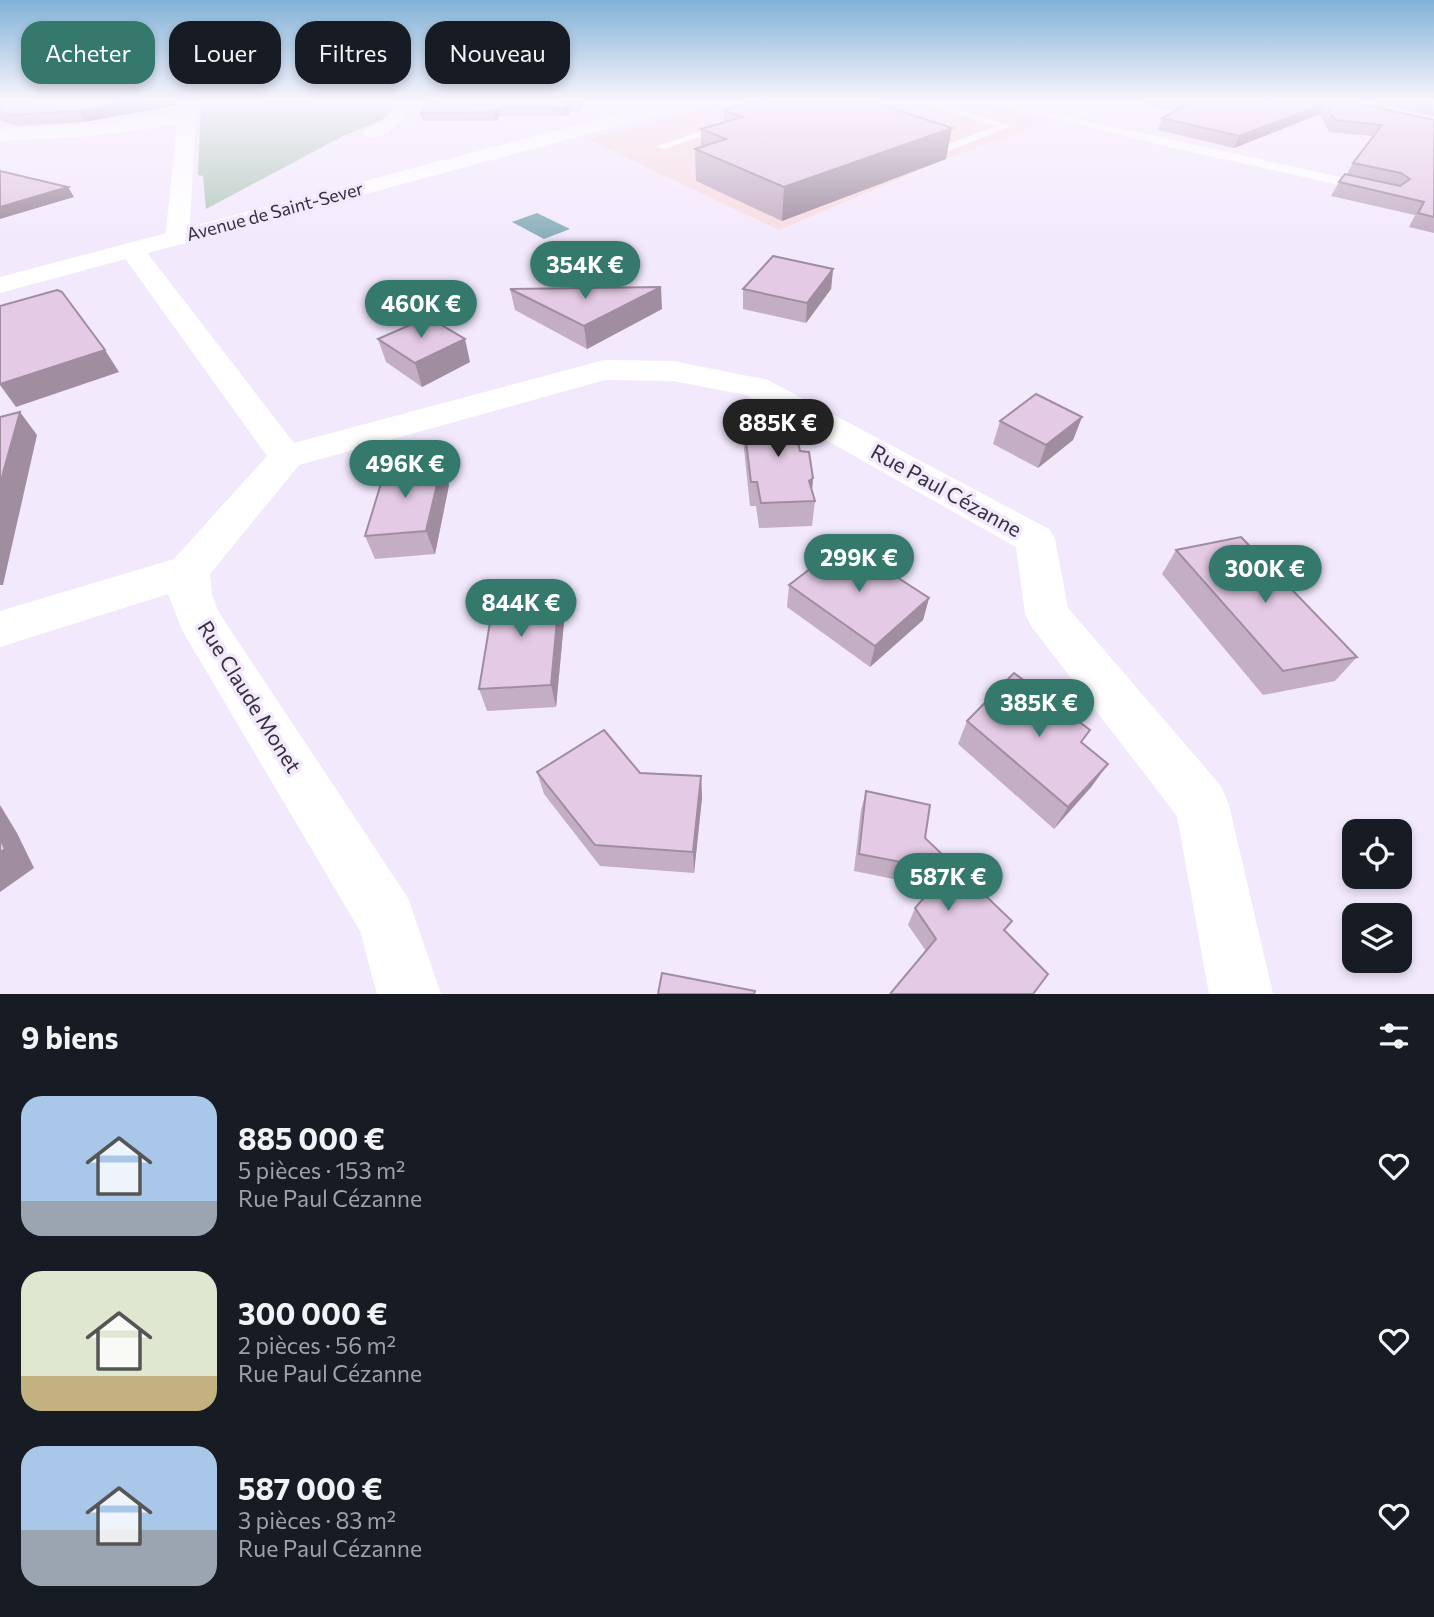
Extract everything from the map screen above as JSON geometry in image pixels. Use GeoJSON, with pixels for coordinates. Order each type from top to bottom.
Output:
{"type":"FeatureCollection","features":[{"type":"Feature","properties":{"kind":"street"},"geometry":{"type":"LineString","coordinates":[[177,238],[184,147]]}},
{"type":"Feature","properties":{"kind":"street","name":"Avenue de Saint-Sever"},"geometry":{"type":"LineString","coordinates":[[0,285],[521,147]]}},
{"type":"Feature","properties":{"kind":"street"},"geometry":{"type":"LineString","coordinates":[[0,629],[189,571],[286,457],[132,250]]}},
{"type":"Feature","properties":{"kind":"street","name":"Rue Paul Cézanne"},"geometry":{"type":"LineString","coordinates":[[286,457],[604,370],[673,371],[756,387],[1035,539],[1047,614],[1202,805],[1241,994]]}},
{"type":"Feature","properties":{"kind":"street","name":"Rue Claude Monet"},"geometry":{"type":"LineString","coordinates":[[189,571],[190,594],[198,617],[387,919],[409,994]]}},
{"type":"Feature","properties":{"kind":"lane"},"geometry":{"type":"LineString","coordinates":[[1191,147],[1380,190]]}},
{"type":"Feature","properties":{"kind":"shaded area"},"geometry":{"type":"Polygon","coordinates":[[[605,147],[977,147],[946,159],[779,230],[605,147]]]}},
{"type":"Feature","properties":{"kind":"green space"},"geometry":{"type":"Polygon","coordinates":[[[199,147],[322,147],[206,209],[203,176],[198,175],[199,147]]]}},
{"type":"Feature","properties":{"kind":"water"},"geometry":{"type":"Polygon","coordinates":[[[537,213],[570,229],[544,239],[512,222],[537,213]]]}},
{"type":"Feature","properties":{"kind":"building"},"geometry":{"type":"Polygon","coordinates":[[[700,147],[897,147],[784,187],[695,149],[700,147]]]}},
{"type":"Feature","properties":{"kind":"building"},"geometry":{"type":"Polygon","coordinates":[[[1365,147],[1434,147],[1434,217],[1418,213],[1424,202],[1339,182],[1345,174],[1400,186],[1410,179],[1401,173],[1353,163],[1365,147]]]}},
{"type":"Feature","properties":{"kind":"building"},"geometry":{"type":"Polygon","coordinates":[[[0,171],[68,187],[0,207],[0,171]]]}},
{"type":"Feature","properties":{"kind":"building"},"geometry":{"type":"Polygon","coordinates":[[[773,256],[833,269],[807,303],[743,289],[773,256]]]}},
{"type":"Feature","properties":{"kind":"building"},"geometry":{"type":"Polygon","coordinates":[[[661,287],[584,326],[510,289],[661,287]]]}},
{"type":"Feature","properties":{"kind":"building"},"geometry":{"type":"Polygon","coordinates":[[[57,290],[62,292],[105,350],[0,384],[0,306],[57,290]]]}},
{"type":"Feature","properties":{"kind":"building"},"geometry":{"type":"Polygon","coordinates":[[[428,317],[465,339],[415,363],[378,339],[428,317]]]}},
{"type":"Feature","properties":{"kind":"building"},"geometry":{"type":"Polygon","coordinates":[[[1036,394],[1082,417],[1046,445],[1000,421],[1036,394]]]}},
{"type":"Feature","properties":{"kind":"building"},"geometry":{"type":"Polygon","coordinates":[[[20,412],[0,484],[0,417],[20,412]]]}},
{"type":"Feature","properties":{"kind":"building"},"geometry":{"type":"Polygon","coordinates":[[[792,414],[800,451],[809,452],[813,478],[809,481],[815,501],[761,503],[757,482],[751,482],[743,416],[792,414]]]}},
{"type":"Feature","properties":{"kind":"building"},"geometry":{"type":"Polygon","coordinates":[[[442,463],[426,531],[365,536],[386,467],[442,463]]]}},
{"type":"Feature","properties":{"kind":"building"},"geometry":{"type":"Polygon","coordinates":[[[1241,537],[1357,657],[1283,671],[1176,550],[1241,537]]]}},
{"type":"Feature","properties":{"kind":"building"},"geometry":{"type":"Polygon","coordinates":[[[844,543],[929,598],[875,646],[789,585],[844,543]]]}},
{"type":"Feature","properties":{"kind":"building"},"geometry":{"type":"Polygon","coordinates":[[[560,588],[551,685],[479,689],[495,592],[560,588]]]}},
{"type":"Feature","properties":{"kind":"building"},"geometry":{"type":"Polygon","coordinates":[[[1014,673],[1090,730],[1081,742],[1108,764],[1068,807],[967,721],[1014,673]]]}},
{"type":"Feature","properties":{"kind":"building"},"geometry":{"type":"Polygon","coordinates":[[[604,730],[640,773],[701,776],[693,852],[595,845],[537,772],[604,730]]]}},
{"type":"Feature","properties":{"kind":"building"},"geometry":{"type":"Polygon","coordinates":[[[866,791],[930,805],[925,838],[1012,921],[1004,930],[1048,974],[1033,994],[890,994],[936,939],[915,908],[947,871],[859,854],[866,791]]]}},
{"type":"Feature","properties":{"kind":"building"},"geometry":{"type":"Polygon","coordinates":[[[0,838],[5,849],[0,852],[0,838]]]}},
{"type":"Feature","properties":{"kind":"building"},"geometry":{"type":"Polygon","coordinates":[[[662,973],[755,991],[754,994],[658,994],[662,973]]]}}]}
